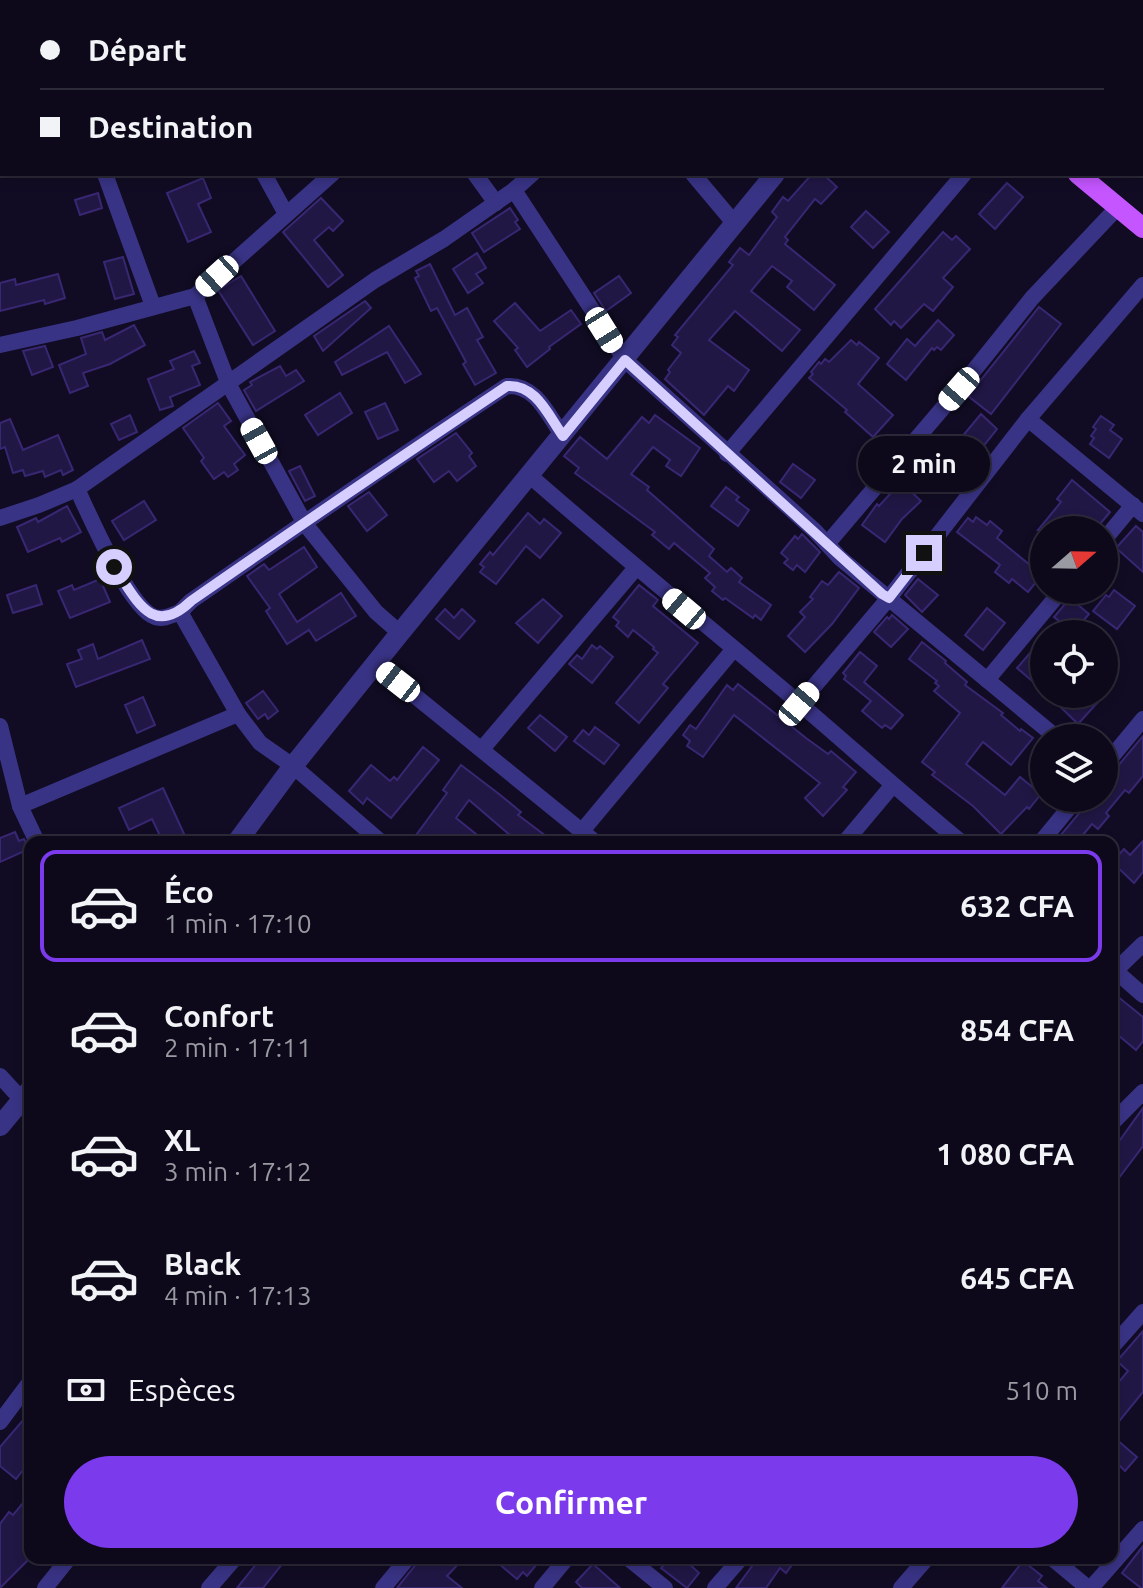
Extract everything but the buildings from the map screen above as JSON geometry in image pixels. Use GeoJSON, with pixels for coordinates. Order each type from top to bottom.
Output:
{"type":"FeatureCollection","features":[{"type":"Feature","properties":{"kind":"main road"},"geometry":{"type":"LineString","coordinates":[[1080,176],[1117,208],[1141,223]]}},
{"type":"Feature","properties":{"kind":"street"},"geometry":{"type":"LineString","coordinates":[[106,176],[153,306]]}},
{"type":"Feature","properties":{"kind":"street"},"geometry":{"type":"LineString","coordinates":[[265,176],[286,214]]}},
{"type":"Feature","properties":{"kind":"street"},"geometry":{"type":"LineString","coordinates":[[0,345],[195,296],[330,176]]}},
{"type":"Feature","properties":{"kind":"street"},"geometry":{"type":"LineString","coordinates":[[476,176],[496,203]]}},
{"type":"Feature","properties":{"kind":"street"},"geometry":{"type":"LineString","coordinates":[[1,515],[39,505],[77,489],[375,280],[444,239],[530,176]]}},
{"type":"Feature","properties":{"kind":"street"},"geometry":{"type":"LineString","coordinates":[[695,176],[735,224]]}},
{"type":"Feature","properties":{"kind":"street"},"geometry":{"type":"LineString","coordinates":[[241,836],[293,766],[400,633],[773,176]]}},
{"type":"Feature","properties":{"kind":"street"},"geometry":{"type":"LineString","coordinates":[[727,454],[962,176]]}},
{"type":"Feature","properties":{"kind":"street"},"geometry":{"type":"LineString","coordinates":[[514,190],[625,360],[840,558],[1040,724]]}},
{"type":"Feature","properties":{"kind":"street"},"geometry":{"type":"LineString","coordinates":[[827,544],[1032,298],[1117,208]]}},
{"type":"Feature","properties":{"kind":"street"},"geometry":{"type":"LineString","coordinates":[[799,704],[889,598],[1028,419],[1143,285]]}},
{"type":"Feature","properties":{"kind":"street"},"geometry":{"type":"LineString","coordinates":[[195,296],[229,385],[305,524],[376,612],[400,633]]}},
{"type":"Feature","properties":{"kind":"street"},"geometry":{"type":"LineString","coordinates":[[77,489],[114,567],[145,610],[154,617],[162,618],[180,612],[360,484],[507,386],[519,385],[532,392],[563,436]]}},
{"type":"Feature","properties":{"kind":"street"},"geometry":{"type":"LineString","coordinates":[[1028,419],[1138,510],[1118,528]]}},
{"type":"Feature","properties":{"kind":"street"},"geometry":{"type":"LineString","coordinates":[[529,475],[635,569],[954,836]]}},
{"type":"Feature","properties":{"kind":"street"},"geometry":{"type":"LineString","coordinates":[[482,749],[635,569]]}},
{"type":"Feature","properties":{"kind":"street"},"geometry":{"type":"LineString","coordinates":[[987,680],[1050,604]]}},
{"type":"Feature","properties":{"kind":"street"},"geometry":{"type":"LineString","coordinates":[[180,612],[238,714],[260,743],[293,766],[374,836]]}},
{"type":"Feature","properties":{"kind":"street"},"geometry":{"type":"LineString","coordinates":[[377,665],[589,836],[733,650]]}},
{"type":"Feature","properties":{"kind":"street"},"geometry":{"type":"LineString","coordinates":[[20,806],[238,714]]}},
{"type":"Feature","properties":{"kind":"street"},"geometry":{"type":"LineString","coordinates":[[1118,749],[1143,719]]}},
{"type":"Feature","properties":{"kind":"street"},"geometry":{"type":"LineString","coordinates":[[0,726],[20,806],[34,836]]}},
{"type":"Feature","properties":{"kind":"street"},"geometry":{"type":"LineString","coordinates":[[850,836],[892,786]]}},
{"type":"Feature","properties":{"kind":"street"},"geometry":{"type":"LineString","coordinates":[[1046,836],[1066,812]]}},
{"type":"Feature","properties":{"kind":"street"},"geometry":{"type":"LineString","coordinates":[[1118,966],[1143,944]]}},
{"type":"Feature","properties":{"kind":"street"},"geometry":{"type":"LineString","coordinates":[[1118,973],[1143,995]]}},
{"type":"Feature","properties":{"kind":"street"},"geometry":{"type":"LineString","coordinates":[[0,1076],[24,1094]]}},
{"type":"Feature","properties":{"kind":"street"},"geometry":{"type":"LineString","coordinates":[[1118,1117],[1143,1092]]}},
{"type":"Feature","properties":{"kind":"street"},"geometry":{"type":"LineString","coordinates":[[0,1126],[24,1097]]}},
{"type":"Feature","properties":{"kind":"street"},"geometry":{"type":"LineString","coordinates":[[1118,1340],[1143,1312]]}},
{"type":"Feature","properties":{"kind":"street"},"geometry":{"type":"LineString","coordinates":[[0,1422],[24,1390]]}},
{"type":"Feature","properties":{"kind":"street"},"geometry":{"type":"LineString","coordinates":[[1118,1557],[1143,1529]]}},
{"type":"Feature","properties":{"kind":"street"},"geometry":{"type":"LineString","coordinates":[[45,1588],[64,1564]]}},
{"type":"Feature","properties":{"kind":"street"},"geometry":{"type":"LineString","coordinates":[[209,1588],[230,1564]]}},
{"type":"Feature","properties":{"kind":"street"},"geometry":{"type":"LineString","coordinates":[[383,1588],[403,1564]]}},
{"type":"Feature","properties":{"kind":"street"},"geometry":{"type":"LineString","coordinates":[[542,1588],[562,1564]]}},
{"type":"Feature","properties":{"kind":"street"},"geometry":{"type":"LineString","coordinates":[[635,1564],[665,1588]]}},
{"type":"Feature","properties":{"kind":"street"},"geometry":{"type":"LineString","coordinates":[[715,1588],[736,1564]]}},
{"type":"Feature","properties":{"kind":"street"},"geometry":{"type":"LineString","coordinates":[[901,1588],[922,1564]]}},
{"type":"Feature","properties":{"kind":"street"},"geometry":{"type":"LineString","coordinates":[[1060,1564],[1090,1588],[1112,1564]]}},
{"type":"Feature","properties":{"kind":"route"},"geometry":{"type":"LineString","coordinates":[[114,567],[145,610],[154,617],[162,618],[180,612],[228,575],[507,386],[519,385],[532,392],[563,436],[625,360],[882,594],[889,598],[924,553]]}}]}
